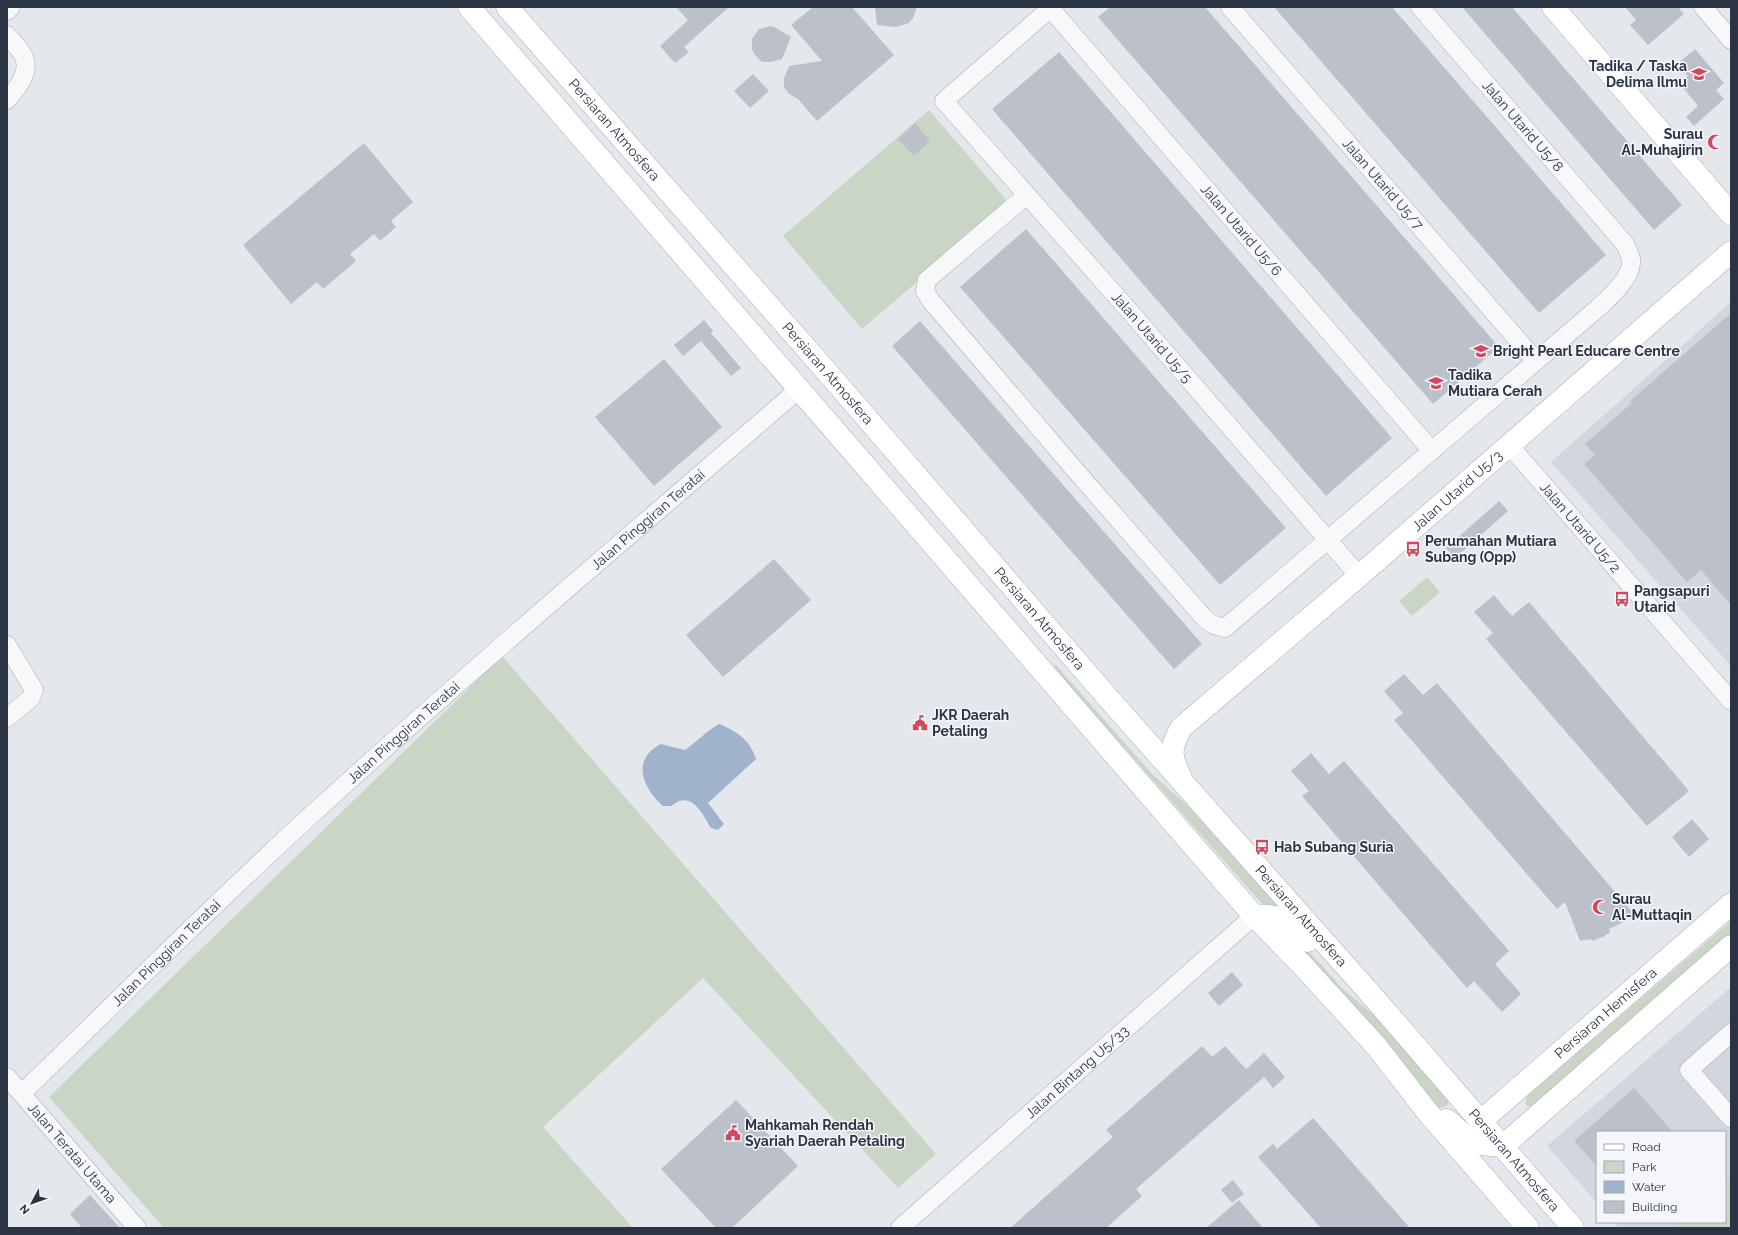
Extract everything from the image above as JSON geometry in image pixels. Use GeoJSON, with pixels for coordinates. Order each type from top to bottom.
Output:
{"type":"FeatureCollection","features":[{"type":"Feature","properties":{"kind":"street"},"geometry":{"type":"LineString","coordinates":[[7,11],[11,7]]}},
{"type":"Feature","properties":{"kind":"street","name":"Persiaran Atmosfera"},"geometry":{"type":"LineString","coordinates":[[469,7],[1012,634],[1020,632],[1038,641],[1129,721],[1375,999],[1573,1228]]}},
{"type":"Feature","properties":{"kind":"street","name":"Persiaran Atmosfera"},"geometry":{"type":"LineString","coordinates":[[507,7],[1033,611],[1038,641]]}},
{"type":"Feature","properties":{"kind":"street","name":"Jalan Utarid U5/7"},"geometry":{"type":"LineString","coordinates":[[1230,7],[1536,362]]}},
{"type":"Feature","properties":{"kind":"street","name":"Jalan Utarid U5/8"},"geometry":{"type":"LineString","coordinates":[[1420,7],[1625,244],[1632,261],[1628,274],[1618,290],[1536,362]]}},
{"type":"Feature","properties":{"kind":"street"},"geometry":{"type":"LineString","coordinates":[[1553,7],[1731,214]]}},
{"type":"Feature","properties":{"kind":"street"},"geometry":{"type":"LineString","coordinates":[[1703,7],[1731,40]]}},
{"type":"Feature","properties":{"kind":"street","name":"Jalan Utarid U5/5"},"geometry":{"type":"LineString","coordinates":[[1051,8],[944,101],[1359,576]]}},
{"type":"Feature","properties":{"kind":"street","name":"Jalan Utarid U5/6"},"geometry":{"type":"LineString","coordinates":[[1051,8],[1432,452]]}},
{"type":"Feature","properties":{"kind":"street"},"geometry":{"type":"LineString","coordinates":[[7,35],[24,56],[26,68],[22,80],[7,100]]}},
{"type":"Feature","properties":{"kind":"street"},"geometry":{"type":"LineString","coordinates":[[1027,195],[927,280],[925,291],[931,301],[1081,477],[1201,614],[1214,626],[1225,628],[1536,362]]}},
{"type":"Feature","properties":{"kind":"street","name":"Jalan Utarid U5/3"},"geometry":{"type":"LineString","coordinates":[[1181,728],[1359,576],[1731,252]]}},
{"type":"Feature","properties":{"kind":"street","name":"Jalan Pinggiran Teratai"},"geometry":{"type":"LineString","coordinates":[[13,1088],[320,807],[488,658],[799,389]]}},
{"type":"Feature","properties":{"kind":"street","name":"Jalan Utarid U5/2"},"geometry":{"type":"LineString","coordinates":[[1509,445],[1731,701]]}},
{"type":"Feature","properties":{"kind":"street"},"geometry":{"type":"LineString","coordinates":[[1038,641],[1254,916],[1304,967],[1437,1111],[1463,1134],[1480,1144],[1503,1146],[1731,946]]}},
{"type":"Feature","properties":{"kind":"street"},"geometry":{"type":"LineString","coordinates":[[7,645],[34,690],[31,698],[7,718]]}},
{"type":"Feature","properties":{"kind":"street"},"geometry":{"type":"LineString","coordinates":[[1129,721],[1148,730],[1181,728]]}},
{"type":"Feature","properties":{"kind":"street"},"geometry":{"type":"LineString","coordinates":[[1181,728],[1173,743],[1173,762],[1182,781]]}},
{"type":"Feature","properties":{"kind":"street","name":"Persiaran Hemisfera"},"geometry":{"type":"LineString","coordinates":[[1481,1121],[1731,904]]}},
{"type":"Feature","properties":{"kind":"street"},"geometry":{"type":"LineString","coordinates":[[1254,916],[1276,917],[1291,923],[1339,972],[1375,999]]}},
{"type":"Feature","properties":{"kind":"street","name":"Jalan Bintang U5/33"},"geometry":{"type":"LineString","coordinates":[[900,1228],[1254,916]]}},
{"type":"Feature","properties":{"kind":"street"},"geometry":{"type":"LineString","coordinates":[[1731,1033],[1689,1070],[1731,1118]]}},
{"type":"Feature","properties":{"kind":"street"},"geometry":{"type":"LineString","coordinates":[[1377,1047],[1429,1114],[1528,1228]]}},
{"type":"Feature","properties":{"kind":"street","name":"Jalan Teratai Utama"},"geometry":{"type":"LineString","coordinates":[[13,1088],[137,1228]]}},
{"type":"Feature","properties":{"kind":"street"},"geometry":{"type":"LineString","coordinates":[[1481,1121],[1480,1144],[1487,1162],[1509,1195],[1534,1228]]}},
{"type":"Feature","properties":{"kind":"shaded area"},"geometry":{"type":"Polygon","coordinates":[[[1731,302],[1731,666],[1551,462],[1731,302]]]}},
{"type":"Feature","properties":{"kind":"shaded area"},"geometry":{"type":"Polygon","coordinates":[[[1731,987],[1731,1228],[1619,1228],[1614,1223],[1726,1223],[1726,1131],[1596,1131],[1596,1202],[1547,1146],[1731,987]]]}},
{"type":"Feature","properties":{"kind":"green space"},"geometry":{"type":"Polygon","coordinates":[[[929,110],[1009,203],[862,329],[783,236],[929,110]]]}},
{"type":"Feature","properties":{"kind":"green space"},"geometry":{"type":"Polygon","coordinates":[[[1427,577],[1440,592],[1412,616],[1399,601],[1427,577]]]}},
{"type":"Feature","properties":{"kind":"green space"},"geometry":{"type":"Polygon","coordinates":[[[502,656],[936,1154],[898,1188],[703,978],[543,1127],[633,1228],[164,1228],[49,1097],[502,656]]]}},
{"type":"Feature","properties":{"kind":"green space"},"geometry":{"type":"Polygon","coordinates":[[[1056,665],[1152,774],[1189,807],[1285,914],[1271,914],[1053,667],[1056,665]]]}},
{"type":"Feature","properties":{"kind":"green space"},"geometry":{"type":"Polygon","coordinates":[[[1731,921],[1731,936],[1533,1107],[1526,1105],[1526,1097],[1731,921]]]}},
{"type":"Feature","properties":{"kind":"green space"},"geometry":{"type":"Polygon","coordinates":[[[1281,930],[1292,932],[1341,987],[1382,1022],[1450,1099],[1447,1106],[1439,1108],[1281,930]]]}},
{"type":"Feature","properties":{"kind":"green space"},"geometry":{"type":"Polygon","coordinates":[[[1731,1177],[1731,1228],[1673,1228],[1679,1223],[1726,1223],[1726,1182],[1731,1177]]]}},
{"type":"Feature","properties":{"kind":"water"},"geometry":{"type":"Polygon","coordinates":[[[719,724],[742,737],[750,746],[756,759],[708,803],[724,824],[718,830],[711,828],[700,810],[690,802],[684,800],[678,801],[671,806],[663,806],[645,782],[643,765],[646,757],[652,750],[661,744],[685,750],[719,724]]]}},
{"type":"Feature","properties":{"kind":"building"},"geometry":{"type":"Polygon","coordinates":[[[676,7],[729,7],[684,47],[689,52],[675,63],[660,46],[688,20],[676,7]]]}},
{"type":"Feature","properties":{"kind":"building"},"geometry":{"type":"Polygon","coordinates":[[[813,7],[852,7],[894,55],[817,121],[798,99],[789,94],[784,87],[784,78],[789,66],[822,61],[791,25],[813,7]]]}},
{"type":"Feature","properties":{"kind":"building"},"geometry":{"type":"Polygon","coordinates":[[[875,7],[917,7],[913,18],[909,23],[896,27],[877,25],[875,7]]]}},
{"type":"Feature","properties":{"kind":"building"},"geometry":{"type":"Polygon","coordinates":[[[1110,7],[1205,7],[1499,347],[1433,404],[1098,17],[1110,7]]]}},
{"type":"Feature","properties":{"kind":"building"},"geometry":{"type":"Polygon","coordinates":[[[1274,7],[1392,7],[1606,255],[1539,313],[1274,7]]]}},
{"type":"Feature","properties":{"kind":"building"},"geometry":{"type":"Polygon","coordinates":[[[1462,7],[1512,7],[1682,205],[1654,230],[1462,7]]]}},
{"type":"Feature","properties":{"kind":"building"},"geometry":{"type":"Polygon","coordinates":[[[1625,7],[1678,7],[1684,14],[1648,45],[1630,25],[1636,20],[1625,7]]]}},
{"type":"Feature","properties":{"kind":"building"},"geometry":{"type":"Polygon","coordinates":[[[771,26],[791,37],[782,59],[771,62],[762,62],[752,50],[752,39],[759,29],[771,26]]]}},
{"type":"Feature","properties":{"kind":"building"},"geometry":{"type":"Polygon","coordinates":[[[1695,49],[1724,83],[1716,90],[1724,99],[1694,126],[1686,117],[1698,106],[1680,84],[1688,76],[1677,64],[1695,49]]]}},
{"type":"Feature","properties":{"kind":"building"},"geometry":{"type":"Polygon","coordinates":[[[1059,52],[1392,438],[1326,496],[992,109],[1059,52]]]}},
{"type":"Feature","properties":{"kind":"building"},"geometry":{"type":"Polygon","coordinates":[[[753,74],[769,91],[750,108],[734,91],[753,74]]]}},
{"type":"Feature","properties":{"kind":"building"},"geometry":{"type":"Polygon","coordinates":[[[915,123],[930,141],[914,156],[898,139],[915,123]]]}},
{"type":"Feature","properties":{"kind":"building"},"geometry":{"type":"Polygon","coordinates":[[[364,143],[413,202],[391,221],[396,227],[380,241],[374,234],[350,254],[356,261],[323,289],[317,282],[291,304],[243,245],[364,143]]]}},
{"type":"Feature","properties":{"kind":"building"},"geometry":{"type":"Polygon","coordinates":[[[1026,229],[1286,528],[1220,585],[960,287],[1026,229]]]}},
{"type":"Feature","properties":{"kind":"building"},"geometry":{"type":"Polygon","coordinates":[[[1731,313],[1731,605],[1701,570],[1687,582],[1584,464],[1595,455],[1585,444],[1632,403],[1630,401],[1731,313]]]}},
{"type":"Feature","properties":{"kind":"building"},"geometry":{"type":"Polygon","coordinates":[[[704,320],[713,331],[711,333],[741,368],[731,376],[701,341],[683,356],[674,345],[704,320]]]}},
{"type":"Feature","properties":{"kind":"building"},"geometry":{"type":"Polygon","coordinates":[[[920,321],[1202,644],[1174,669],[892,346],[920,321]]]}},
{"type":"Feature","properties":{"kind":"building"},"geometry":{"type":"Polygon","coordinates":[[[664,359],[722,427],[654,486],[595,417],[664,359]]]}},
{"type":"Feature","properties":{"kind":"building"},"geometry":{"type":"Polygon","coordinates":[[[1499,501],[1508,511],[1455,558],[1446,548],[1499,501]]]}},
{"type":"Feature","properties":{"kind":"building"},"geometry":{"type":"Polygon","coordinates":[[[774,559],[811,600],[723,677],[686,635],[774,559]]]}},
{"type":"Feature","properties":{"kind":"building"},"geometry":{"type":"Polygon","coordinates":[[[1494,595],[1512,616],[1529,602],[1689,791],[1647,826],[1486,639],[1493,633],[1474,612],[1494,595]]]}},
{"type":"Feature","properties":{"kind":"building"},"geometry":{"type":"Polygon","coordinates":[[[1404,674],[1423,695],[1437,683],[1633,913],[1620,924],[1609,929],[1610,933],[1605,936],[1592,941],[1591,939],[1580,941],[1565,902],[1557,909],[1394,720],[1403,713],[1384,691],[1404,674]]]}},
{"type":"Feature","properties":{"kind":"building"},"geometry":{"type":"Polygon","coordinates":[[[1311,753],[1329,774],[1344,761],[1509,951],[1495,964],[1521,994],[1502,1012],[1474,981],[1467,988],[1302,796],[1309,791],[1291,771],[1311,753]]]}},
{"type":"Feature","properties":{"kind":"building"},"geometry":{"type":"Polygon","coordinates":[[[1692,819],[1709,839],[1689,857],[1672,837],[1692,819]]]}},
{"type":"Feature","properties":{"kind":"building"},"geometry":{"type":"Polygon","coordinates":[[[1232,972],[1243,985],[1219,1006],[1208,993],[1232,972]]]}},
{"type":"Feature","properties":{"kind":"building"},"geometry":{"type":"Polygon","coordinates":[[[1202,1046],[1212,1057],[1225,1046],[1246,1069],[1264,1053],[1285,1077],[1273,1088],[1264,1077],[1136,1189],[1142,1196],[1106,1228],[1010,1228],[1113,1137],[1106,1130],[1202,1046]]]}},
{"type":"Feature","properties":{"kind":"building"},"geometry":{"type":"Polygon","coordinates":[[[1634,1088],[1672,1131],[1596,1131],[1596,1165],[1574,1141],[1634,1088]]]}},
{"type":"Feature","properties":{"kind":"building","name":"Mahkamah Rendah Syariah Daerah Petaling"},"geometry":{"type":"Polygon","coordinates":[[[736,1100],[798,1166],[732,1228],[716,1228],[661,1169],[736,1100]]]}},
{"type":"Feature","properties":{"kind":"building"},"geometry":{"type":"Polygon","coordinates":[[[1313,1118],[1410,1228],[1321,1228],[1258,1157],[1273,1144],[1277,1149],[1313,1118]]]}},
{"type":"Feature","properties":{"kind":"building"},"geometry":{"type":"Polygon","coordinates":[[[1233,1180],[1244,1194],[1232,1203],[1221,1190],[1233,1180]]]}},
{"type":"Feature","properties":{"kind":"building"},"geometry":{"type":"Polygon","coordinates":[[[90,1195],[120,1228],[82,1228],[70,1214],[90,1195]]]}},
{"type":"Feature","properties":{"kind":"building"},"geometry":{"type":"Polygon","coordinates":[[[1239,1200],[1263,1228],[1206,1228],[1239,1200]]]}},
{"type":"Feature","properties":{"kind":"place","name":"Tadika / Taska Delima Ilmu"},"geometry":{"type":"Point","coordinates":[1699,74]}},
{"type":"Feature","properties":{"kind":"place","name":"Surau Al-Muhajirin"},"geometry":{"type":"Point","coordinates":[1715,142]}},
{"type":"Feature","properties":{"kind":"place","name":"Bright Pearl Educare Centre"},"geometry":{"type":"Point","coordinates":[1481,351]}},
{"type":"Feature","properties":{"kind":"place","name":"Tadika Mutiara Cerah"},"geometry":{"type":"Point","coordinates":[1436,383]}},
{"type":"Feature","properties":{"kind":"place","name":"Perumahan Mutiara Subang (Opp)"},"geometry":{"type":"Point","coordinates":[1413,549]}},
{"type":"Feature","properties":{"kind":"place","name":"Pangsapuri Utarid"},"geometry":{"type":"Point","coordinates":[1622,599]}},
{"type":"Feature","properties":{"kind":"place","name":"JKR Daerah Petaling"},"geometry":{"type":"Point","coordinates":[920,723]}},
{"type":"Feature","properties":{"kind":"place","name":"Hab Subang Suria"},"geometry":{"type":"Point","coordinates":[1262,847]}},
{"type":"Feature","properties":{"kind":"place","name":"Surau Al-Muttaqin"},"geometry":{"type":"Point","coordinates":[1600,907]}},
{"type":"Feature","properties":{"kind":"place","name":"Mahkamah Rendah Syariah Daerah Petaling"},"geometry":{"type":"Point","coordinates":[733,1133]}}]}
